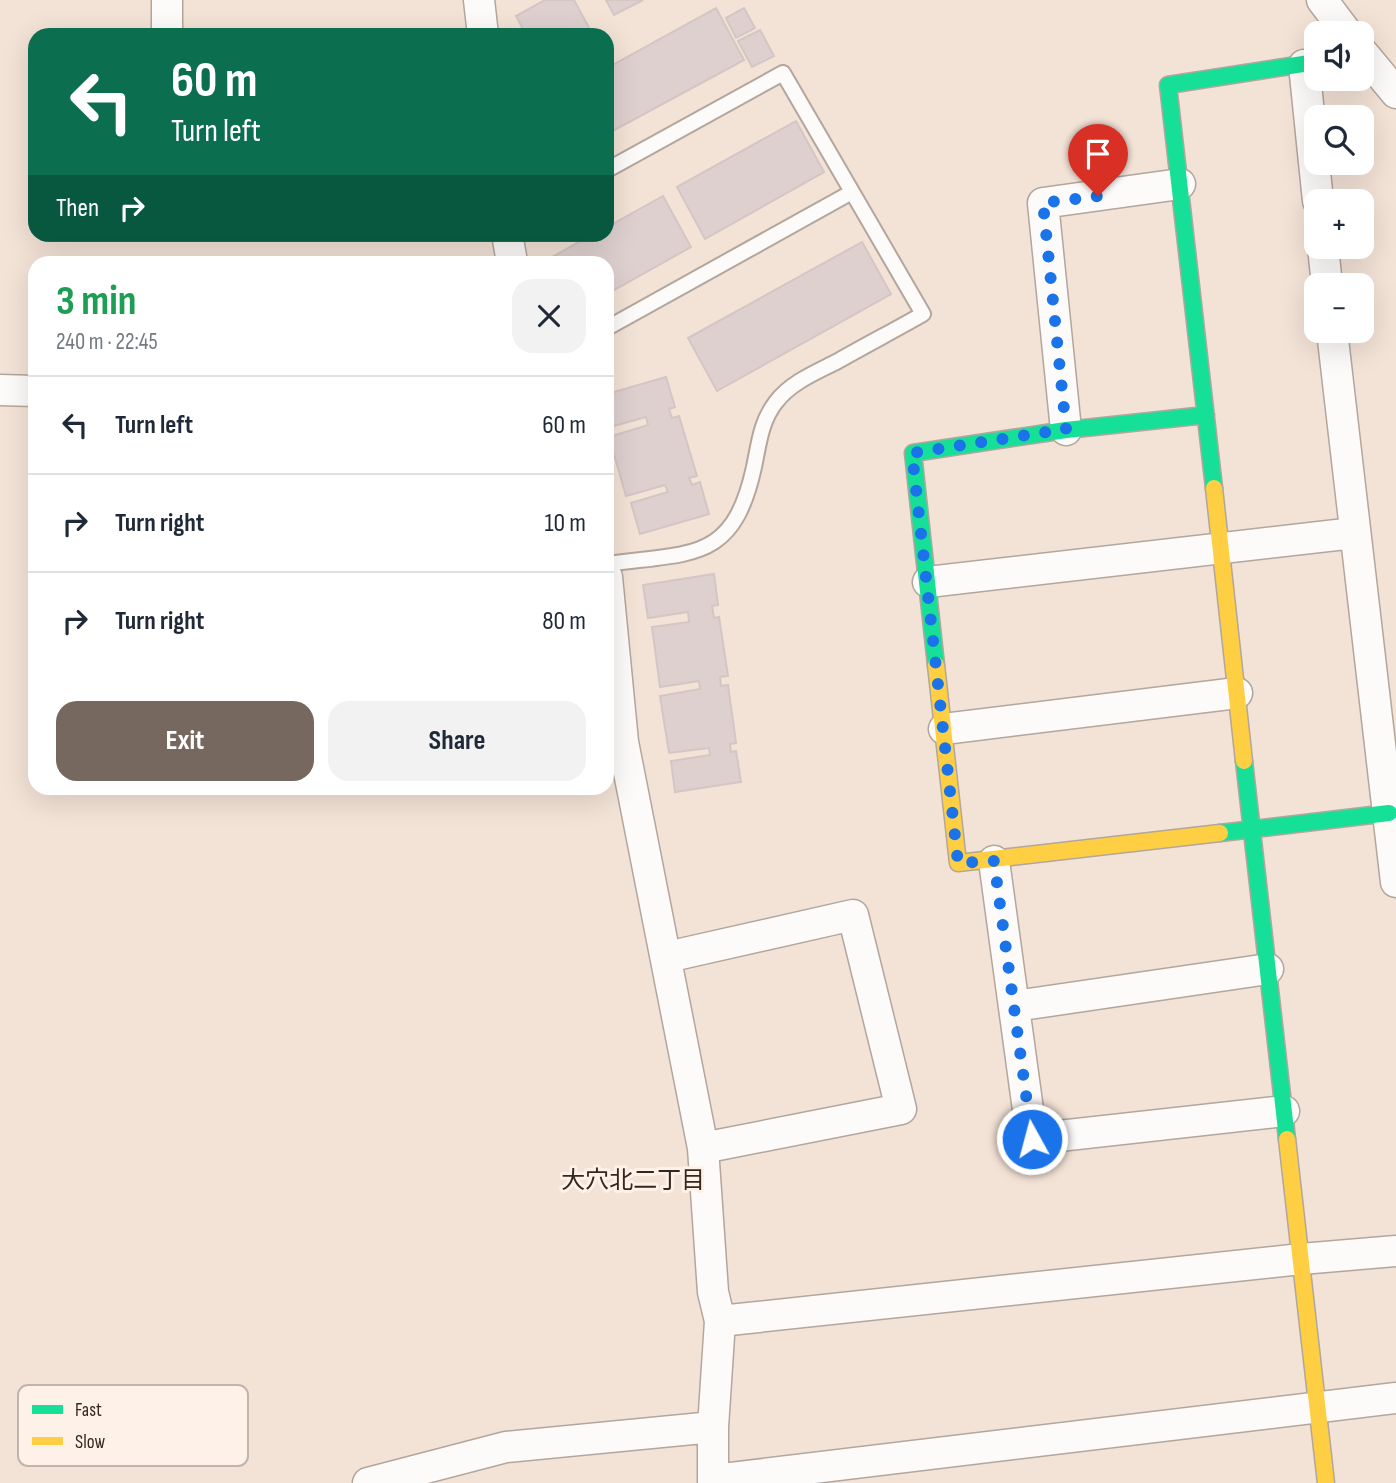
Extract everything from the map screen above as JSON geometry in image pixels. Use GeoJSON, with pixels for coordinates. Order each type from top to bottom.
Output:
{"type":"FeatureCollection","features":[{"type":"Feature","properties":{"kind":"street"},"geometry":{"type":"LineString","coordinates":[[167,0],[167,28]]}},
{"type":"Feature","properties":{"kind":"street"},"geometry":{"type":"LineString","coordinates":[[479,0],[482,28]]}},
{"type":"Feature","properties":{"kind":"street"},"geometry":{"type":"LineString","coordinates":[[1322,0],[1338,21]]}},
{"type":"Feature","properties":{"kind":"street"},"geometry":{"type":"LineString","coordinates":[[1304,64],[1168,85],[1326,1483]]}},
{"type":"Feature","properties":{"kind":"street"},"geometry":{"type":"LineString","coordinates":[[1374,67],[1396,93]]}},
{"type":"Feature","properties":{"kind":"street"},"geometry":{"type":"LineString","coordinates":[[1312,91],[1317,189]]}},
{"type":"Feature","properties":{"kind":"street"},"geometry":{"type":"LineString","coordinates":[[1066,429],[1043,203],[1180,184]]}},
{"type":"Feature","properties":{"kind":"street"},"geometry":{"type":"LineString","coordinates":[[1333,343],[1396,882]]}},
{"type":"Feature","properties":{"kind":"street"},"geometry":{"type":"LineString","coordinates":[[0,390],[28,391]]}},
{"type":"Feature","properties":{"kind":"street"},"geometry":{"type":"LineString","coordinates":[[1206,415],[1066,429],[912,453],[958,863],[994,861],[1389,813]]}},
{"type":"Feature","properties":{"kind":"street"},"geometry":{"type":"LineString","coordinates":[[928,582],[1354,533]]}},
{"type":"Feature","properties":{"kind":"street"},"geometry":{"type":"LineString","coordinates":[[614,645],[624,742],[703,1148],[713,1292],[720,1321],[713,1427],[714,1481],[1396,1398]]}},
{"type":"Feature","properties":{"kind":"street"},"geometry":{"type":"LineString","coordinates":[[944,729],[1237,693]]}},
{"type":"Feature","properties":{"kind":"street"},"geometry":{"type":"LineString","coordinates":[[994,861],[1032,1139],[1284,1111]]}},
{"type":"Feature","properties":{"kind":"street"},"geometry":{"type":"LineString","coordinates":[[667,957],[853,915],[901,1109],[703,1148]]}},
{"type":"Feature","properties":{"kind":"street"},"geometry":{"type":"LineString","coordinates":[[1015,1006],[1268,969]]}},
{"type":"Feature","properties":{"kind":"street"},"geometry":{"type":"LineString","coordinates":[[720,1321],[1396,1251]]}},
{"type":"Feature","properties":{"kind":"street"},"geometry":{"type":"LineString","coordinates":[[368,1483],[506,1447],[713,1427]]}},
{"type":"Feature","properties":{"kind":"lane"},"geometry":{"type":"LineString","coordinates":[[614,166],[783,73],[923,314],[797,383],[777,400],[764,420],[743,510],[726,534],[696,551],[614,563]]}},
{"type":"Feature","properties":{"kind":"lane"},"geometry":{"type":"LineString","coordinates":[[614,324],[852,192]]}},
{"type":"Feature","properties":{"kind":"building"},"geometry":{"type":"Polygon","coordinates":[[[545,0],[574,0],[589,28],[522,28],[516,16],[545,0]]]}},
{"type":"Feature","properties":{"kind":"building"},"geometry":{"type":"Polygon","coordinates":[[[606,0],[643,0],[614,15],[606,0]]]}},
{"type":"Feature","properties":{"kind":"building"},"geometry":{"type":"Polygon","coordinates":[[[716,8],[744,60],[614,130],[614,64],[716,8]]]}},
{"type":"Feature","properties":{"kind":"building"},"geometry":{"type":"Polygon","coordinates":[[[744,8],[755,28],[736,38],[726,18],[744,8]]]}},
{"type":"Feature","properties":{"kind":"building"},"geometry":{"type":"Polygon","coordinates":[[[760,30],[774,56],[752,67],[738,41],[760,30]]]}},
{"type":"Feature","properties":{"kind":"building"},"geometry":{"type":"Polygon","coordinates":[[[796,121],[824,172],[705,239],[677,187],[796,121]]]}},
{"type":"Feature","properties":{"kind":"building"},"geometry":{"type":"Polygon","coordinates":[[[663,196],[691,247],[614,290],[614,256],[554,256],[579,242],[614,242],[614,223],[663,196]]]}},
{"type":"Feature","properties":{"kind":"building"},"geometry":{"type":"Polygon","coordinates":[[[862,242],[891,294],[717,391],[688,338],[862,242]]]}},
{"type":"Feature","properties":{"kind":"building"},"geometry":{"type":"Polygon","coordinates":[[[666,377],[675,407],[669,409],[672,418],[679,416],[697,476],[689,478],[692,485],[700,482],[709,514],[640,534],[631,503],[668,492],[665,485],[626,496],[614,454],[614,435],[648,425],[646,417],[614,426],[614,392],[666,377]]]}},
{"type":"Feature","properties":{"kind":"building"},"geometry":{"type":"Polygon","coordinates":[[[714,574],[718,605],[712,606],[714,618],[719,617],[728,676],[720,677],[721,686],[728,685],[736,743],[730,744],[731,752],[736,751],[741,782],[675,792],[671,761],[710,755],[709,748],[669,753],[660,696],[700,689],[699,681],[660,687],[652,627],[689,622],[688,612],[648,618],[643,585],[714,574]]]}},
{"type":"Feature","properties":{"kind":"traffic: fast"},"geometry":{"type":"LineString","coordinates":[[1214,488],[1168,85],[1304,64]]}},
{"type":"Feature","properties":{"kind":"traffic: fast"},"geometry":{"type":"LineString","coordinates":[[936,665],[913,453],[1066,430],[1206,415]]}},
{"type":"Feature","properties":{"kind":"traffic: fast"},"geometry":{"type":"LineString","coordinates":[[1244,761],[1287,1139]]}},
{"type":"Feature","properties":{"kind":"traffic: fast"},"geometry":{"type":"LineString","coordinates":[[1220,833],[1389,813]]}},
{"type":"Feature","properties":{"kind":"traffic: slow"},"geometry":{"type":"LineString","coordinates":[[1214,488],[1244,761]]}},
{"type":"Feature","properties":{"kind":"traffic: slow"},"geometry":{"type":"LineString","coordinates":[[936,665],[958,863],[1220,833]]}},
{"type":"Feature","properties":{"kind":"traffic: slow"},"geometry":{"type":"LineString","coordinates":[[1287,1139],[1326,1483]]}},
{"type":"Feature","properties":{"kind":"district","name":"大穴北二丁目"},"geometry":{"type":"Point","coordinates":[633,1180]}},
{"type":"Feature","properties":{"kind":"route"},"geometry":{"type":"LineString","coordinates":[[1032,1139],[994,861],[958,863],[912,453],[1066,429],[1043,203],[1098,196]]}}]}
